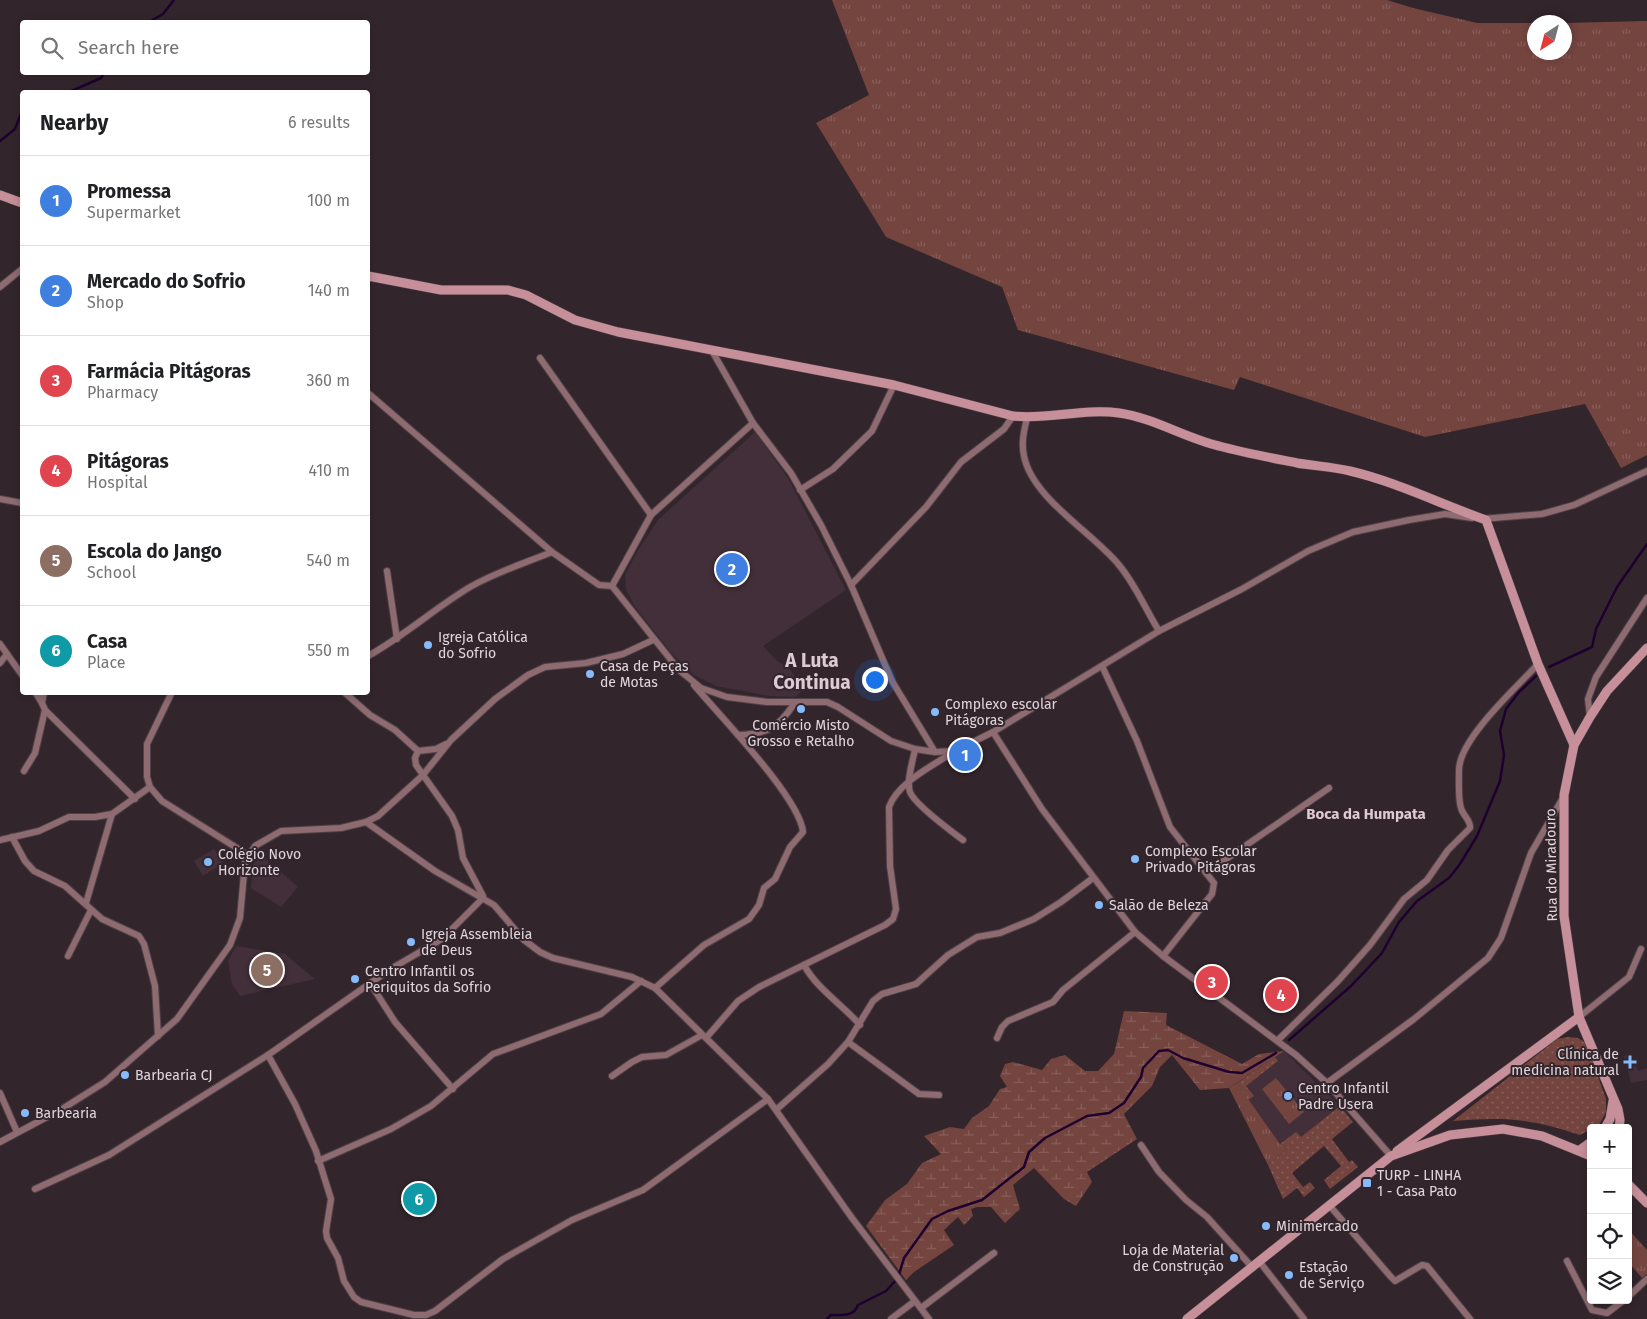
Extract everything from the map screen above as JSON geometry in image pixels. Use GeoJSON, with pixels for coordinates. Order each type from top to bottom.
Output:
{"type":"FeatureCollection","features":[{"type":"Feature","properties":{"kind":"street"},"geometry":{"type":"LineString","coordinates":[[0,195],[20,202]]}},
{"type":"Feature","properties":{"kind":"street"},"geometry":{"type":"LineString","coordinates":[[0,287],[20,271]]}},
{"type":"Feature","properties":{"kind":"street"},"geometry":{"type":"LineString","coordinates":[[370,276],[440,290],[508,290],[526,295],[575,320],[592,325],[894,385],[1013,416],[1027,418],[1092,412],[1118,413],[1145,419],[1191,439],[1220,447],[1297,463],[1349,471],[1429,497],[1444,505],[1486,520]]}},
{"type":"Feature","properties":{"kind":"street"},"geometry":{"type":"LineString","coordinates":[[711,349],[753,423],[791,473],[851,585],[892,681],[935,752]]}},
{"type":"Feature","properties":{"kind":"street"},"geometry":{"type":"LineString","coordinates":[[540,358],[652,515]]}},
{"type":"Feature","properties":{"kind":"street"},"geometry":{"type":"LineString","coordinates":[[800,490],[833,469],[872,431],[894,385]]}},
{"type":"Feature","properties":{"kind":"street"},"geometry":{"type":"LineString","coordinates":[[370,395],[552,552],[600,585],[612,586],[653,640],[738,735],[797,813],[803,832],[790,847],[775,879],[762,891],[759,905],[749,919],[704,945],[655,988]]}},
{"type":"Feature","properties":{"kind":"street"},"geometry":{"type":"LineString","coordinates":[[851,585],[926,507],[961,462],[1004,429],[1013,416]]}},
{"type":"Feature","properties":{"kind":"street"},"geometry":{"type":"LineString","coordinates":[[1027,418],[1023,441],[1027,467],[1060,510],[1102,545],[1121,567],[1159,631]]}},
{"type":"Feature","properties":{"kind":"street"},"geometry":{"type":"LineString","coordinates":[[612,586],[652,515],[753,423]]}},
{"type":"Feature","properties":{"kind":"street"},"geometry":{"type":"LineString","coordinates":[[612,1076],[642,1057],[666,1055],[704,1037],[738,1000],[758,986],[804,966],[885,926],[894,919],[896,909],[890,866],[889,807],[892,799],[909,782],[955,751],[993,732],[1159,631],[1242,589],[1308,551],[1353,532],[1445,514],[1486,520],[1542,514],[1574,505],[1647,471]]}},
{"type":"Feature","properties":{"kind":"street"},"geometry":{"type":"LineString","coordinates":[[0,499],[20,503]]}},
{"type":"Feature","properties":{"kind":"street"},"geometry":{"type":"LineString","coordinates":[[1486,520],[1538,664],[1574,746]]}},
{"type":"Feature","properties":{"kind":"street"},"geometry":{"type":"LineString","coordinates":[[370,655],[397,640],[451,599],[476,584],[552,552]]}},
{"type":"Feature","properties":{"kind":"street"},"geometry":{"type":"LineString","coordinates":[[387,571],[397,640]]}},
{"type":"Feature","properties":{"kind":"street"},"geometry":{"type":"LineString","coordinates":[[1590,717],[1588,699],[1596,677],[1647,598]]}},
{"type":"Feature","properties":{"kind":"street"},"geometry":{"type":"LineString","coordinates":[[0,1142],[40,1122],[105,1082],[176,1019],[230,945],[240,918],[243,870],[248,856],[265,838],[281,831],[341,828],[366,822],[378,816],[423,775],[452,740],[495,699],[528,675],[545,667],[586,662],[623,654],[653,640]]}},
{"type":"Feature","properties":{"kind":"street"},"geometry":{"type":"LineString","coordinates":[[0,644],[20,672]]}},
{"type":"Feature","properties":{"kind":"street","name":"Rua do Miradouro"},"geometry":{"type":"LineString","coordinates":[[1620,1124],[1620,1120],[1579,1016],[1564,916],[1564,795],[1574,746],[1590,717],[1607,691],[1647,648]]}},
{"type":"Feature","properties":{"kind":"street"},"geometry":{"type":"LineString","coordinates":[[0,663],[7,654]]}},
{"type":"Feature","properties":{"kind":"street"},"geometry":{"type":"LineString","coordinates":[[1278,1040],[1338,981],[1370,945],[1404,899],[1427,880],[1448,850],[1470,828],[1471,823],[1460,806],[1459,768],[1462,754],[1477,731],[1538,664]]}},
{"type":"Feature","properties":{"kind":"street"},"geometry":{"type":"LineString","coordinates":[[1102,666],[1137,741],[1170,827],[1214,883],[1212,894],[1163,956]]}},
{"type":"Feature","properties":{"kind":"street"},"geometry":{"type":"LineString","coordinates":[[689,679],[701,688],[727,697],[794,704],[827,702],[891,741],[915,749],[935,752],[955,751]]}},
{"type":"Feature","properties":{"kind":"street"},"geometry":{"type":"LineString","coordinates":[[24,771],[35,753],[44,710],[42,702],[37,695]]}},
{"type":"Feature","properties":{"kind":"street"},"geometry":{"type":"LineString","coordinates":[[42,702],[43,695]]}},
{"type":"Feature","properties":{"kind":"street"},"geometry":{"type":"LineString","coordinates":[[171,695],[147,744],[150,787],[162,800],[248,856]]}},
{"type":"Feature","properties":{"kind":"street"},"geometry":{"type":"LineString","coordinates":[[347,695],[370,715],[395,730],[418,751],[436,749],[452,740]]}},
{"type":"Feature","properties":{"kind":"street"},"geometry":{"type":"LineString","coordinates":[[738,735],[758,734],[781,723],[794,704]]}},
{"type":"Feature","properties":{"kind":"street"},"geometry":{"type":"LineString","coordinates":[[44,710],[135,799]]}},
{"type":"Feature","properties":{"kind":"street"},"geometry":{"type":"LineString","coordinates":[[993,732],[1042,809],[1135,932],[1163,956],[1278,1040],[1327,1083],[1391,1156]]}},
{"type":"Feature","properties":{"kind":"street"},"geometry":{"type":"LineString","coordinates":[[915,749],[909,782],[910,793],[963,840]]}},
{"type":"Feature","properties":{"kind":"street"},"geometry":{"type":"LineString","coordinates":[[418,751],[415,758],[416,765],[452,816],[458,830],[463,858],[483,898]]}},
{"type":"Feature","properties":{"kind":"street"},"geometry":{"type":"LineString","coordinates":[[0,840],[40,831],[69,817],[95,817],[112,814],[150,787]]}},
{"type":"Feature","properties":{"kind":"street"},"geometry":{"type":"LineString","coordinates":[[1206,873],[1330,788]]}},
{"type":"Feature","properties":{"kind":"street"},"geometry":{"type":"LineString","coordinates":[[1327,1083],[1414,1018],[1488,958],[1501,938],[1531,853],[1564,795]]}},
{"type":"Feature","properties":{"kind":"street"},"geometry":{"type":"LineString","coordinates":[[86,903],[112,814]]}},
{"type":"Feature","properties":{"kind":"street"},"geometry":{"type":"LineString","coordinates":[[366,822],[435,871],[494,905],[524,940],[540,952],[553,958],[641,981],[655,988],[777,1109],[852,1218],[929,1319]]}},
{"type":"Feature","properties":{"kind":"street"},"geometry":{"type":"LineString","coordinates":[[12,837],[25,861],[34,871],[65,886],[102,919],[130,930],[139,936],[144,944],[155,986],[158,1036]]}},
{"type":"Feature","properties":{"kind":"street"},"geometry":{"type":"LineString","coordinates":[[777,1109],[828,1064],[848,1042],[873,1001],[882,994],[916,984],[948,955],[977,937],[1000,934],[1034,919],[1093,878]]}},
{"type":"Feature","properties":{"kind":"street"},"geometry":{"type":"LineString","coordinates":[[35,1189],[109,1155],[268,1055],[370,983],[442,939],[483,898]]}},
{"type":"Feature","properties":{"kind":"street"},"geometry":{"type":"LineString","coordinates":[[68,956],[91,910]]}},
{"type":"Feature","properties":{"kind":"street"},"geometry":{"type":"LineString","coordinates":[[997,1038],[1002,1027],[1008,1021],[1053,1002],[1063,990],[1135,932]]}},
{"type":"Feature","properties":{"kind":"street"},"geometry":{"type":"LineString","coordinates":[[1187,1319],[1391,1156],[1629,977],[1641,949]]}},
{"type":"Feature","properties":{"kind":"street"},"geometry":{"type":"LineString","coordinates":[[804,966],[816,983],[842,1004],[860,1025]]}},
{"type":"Feature","properties":{"kind":"street"},"geometry":{"type":"LineString","coordinates":[[318,1161],[392,1129],[430,1106],[453,1089],[493,1054],[601,1014],[641,981]]}},
{"type":"Feature","properties":{"kind":"street"},"geometry":{"type":"LineString","coordinates":[[370,983],[395,1022],[453,1089]]}},
{"type":"Feature","properties":{"kind":"street"},"geometry":{"type":"LineString","coordinates":[[848,1042],[919,1094],[939,1095]]}},
{"type":"Feature","properties":{"kind":"street"},"geometry":{"type":"LineString","coordinates":[[268,1055],[294,1104],[318,1161],[331,1199],[326,1231],[327,1238],[338,1258],[344,1281],[354,1297],[360,1302],[414,1315],[426,1315],[435,1311],[512,1254],[572,1220],[643,1190],[768,1099]]}},
{"type":"Feature","properties":{"kind":"street"},"geometry":{"type":"LineString","coordinates":[[0,1093],[17,1132]]}},
{"type":"Feature","properties":{"kind":"street"},"geometry":{"type":"LineString","coordinates":[[1607,1124],[1613,1102]]}},
{"type":"Feature","properties":{"kind":"street"},"geometry":{"type":"LineString","coordinates":[[1391,1156],[1450,1135],[1503,1129],[1542,1136],[1587,1154]]}},
{"type":"Feature","properties":{"kind":"street"},"geometry":{"type":"LineString","coordinates":[[1141,1145],[1159,1172],[1186,1200],[1207,1217],[1256,1264],[1304,1319]]}},
{"type":"Feature","properties":{"kind":"street"},"geometry":{"type":"LineString","coordinates":[[1580,1150],[1587,1145]]}},
{"type":"Feature","properties":{"kind":"street"},"geometry":{"type":"LineString","coordinates":[[1632,1188],[1647,1202]]}},
{"type":"Feature","properties":{"kind":"street"},"geometry":{"type":"LineString","coordinates":[[1329,1206],[1391,1277],[1396,1281],[1400,1280],[1422,1265],[1427,1266],[1470,1319]]}},
{"type":"Feature","properties":{"kind":"street"},"geometry":{"type":"LineString","coordinates":[[921,1308],[994,1254]]}},
{"type":"Feature","properties":{"kind":"street"},"geometry":{"type":"LineString","coordinates":[[1567,1261],[1587,1300]]}},
{"type":"Feature","properties":{"kind":"street"},"geometry":{"type":"LineString","coordinates":[[1632,1293],[1647,1279]]}},
{"type":"Feature","properties":{"kind":"street"},"geometry":{"type":"LineString","coordinates":[[891,1319],[915,1301]]}},
{"type":"Feature","properties":{"kind":"street"},"geometry":{"type":"LineString","coordinates":[[1589,1304],[1592,1310],[1607,1313],[1619,1304]]}},
{"type":"Feature","properties":{"kind":"shaded area"},"geometry":{"type":"Polygon","coordinates":[[[755,432],[788,478],[846,590],[763,646],[776,660],[789,668],[803,690],[795,697],[770,696],[716,686],[694,675],[673,655],[635,607],[626,590],[625,575],[637,552],[658,520],[755,432]]]}},
{"type":"Feature","properties":{"kind":"shaded area","name":"Colégio Novo Horizonte"},"geometry":{"type":"Polygon","coordinates":[[[214,849],[223,863],[203,876],[194,861],[214,849]]]}},
{"type":"Feature","properties":{"kind":"shaded area"},"geometry":{"type":"Polygon","coordinates":[[[260,854],[298,887],[281,907],[251,888],[253,866],[260,854]]]}},
{"type":"Feature","properties":{"kind":"shaded area"},"geometry":{"type":"Polygon","coordinates":[[[236,946],[285,954],[315,979],[240,996],[232,984],[228,961],[236,946]]]}},
{"type":"Feature","properties":{"kind":"shaded area","name":"Centro Infantil Padre Usera"},"geometry":{"type":"Polygon","coordinates":[[[1284,1051],[1340,1106],[1288,1148],[1280,1144],[1237,1083],[1284,1051]]]}},
{"type":"Feature","properties":{"kind":"shaded area","name":"Clínica de medicina natural"},"geometry":{"type":"Polygon","coordinates":[[[1631,1053],[1638,1071],[1647,1068],[1647,1080],[1631,1083],[1624,1056],[1631,1053]]]}},
{"type":"Feature","properties":{"kind":"green space"},"geometry":{"type":"Polygon","coordinates":[[[832,0],[1387,0],[1477,23],[1527,23],[1527,60],[1572,60],[1572,23],[1647,21],[1647,455],[1621,468],[1585,404],[1425,437],[1240,377],[1234,390],[1018,330],[1002,287],[886,237],[816,123],[869,95],[832,0]]]}},
{"type":"Feature","properties":{"kind":"green space"},"geometry":{"type":"Polygon","coordinates":[[[1124,1011],[1167,1013],[1166,1025],[1242,1064],[1259,1054],[1284,1051],[1229,1088],[1200,1090],[1172,1055],[1160,1067],[1152,1086],[1124,1114],[1137,1139],[1087,1172],[1092,1182],[1076,1206],[1064,1199],[1034,1168],[1013,1185],[1020,1209],[1005,1223],[991,1207],[971,1209],[973,1216],[964,1225],[958,1217],[944,1230],[954,1245],[914,1272],[906,1280],[866,1226],[885,1200],[907,1184],[922,1163],[941,1154],[924,1136],[950,1127],[964,1129],[972,1118],[989,1106],[1000,1089],[1007,1087],[1000,1076],[1005,1064],[1013,1062],[1042,1070],[1051,1059],[1065,1055],[1085,1071],[1098,1071],[1114,1054],[1124,1011]]]}},
{"type":"Feature","properties":{"kind":"green space"},"geometry":{"type":"Polygon","coordinates":[[[1578,1038],[1586,1043],[1606,1099],[1606,1112],[1600,1124],[1587,1124],[1587,1131],[1580,1135],[1546,1125],[1517,1120],[1453,1121],[1557,1039],[1578,1038]]]}},
{"type":"Feature","properties":{"kind":"green space"},"geometry":{"type":"Polygon","coordinates":[[[1275,1057],[1278,1061],[1246,1086],[1254,1096],[1248,1100],[1237,1083],[1275,1057]]]}},
{"type":"Feature","properties":{"kind":"green space"},"geometry":{"type":"Polygon","coordinates":[[[1276,1078],[1304,1112],[1289,1124],[1262,1089],[1276,1078]]]}},
{"type":"Feature","properties":{"kind":"green space"},"geometry":{"type":"Polygon","coordinates":[[[1237,1083],[1280,1144],[1288,1148],[1268,1165],[1229,1088],[1237,1083]]]}},
{"type":"Feature","properties":{"kind":"green space"},"geometry":{"type":"Polygon","coordinates":[[[1340,1106],[1353,1122],[1332,1139],[1349,1162],[1352,1160],[1358,1167],[1330,1189],[1324,1180],[1341,1166],[1324,1146],[1292,1173],[1303,1187],[1310,1182],[1315,1188],[1304,1197],[1297,1188],[1283,1199],[1268,1165],[1288,1148],[1280,1144],[1296,1132],[1301,1137],[1340,1106]]]}},
{"type":"Feature","properties":{"kind":"green space"},"geometry":{"type":"Polygon","coordinates":[[[1632,1233],[1647,1250],[1647,1274],[1642,1278],[1632,1267],[1632,1233]]]}},
{"type":"Feature","properties":{"kind":"waterway"},"geometry":{"type":"LineString","coordinates":[[152,20],[163,14],[174,0]]}},
{"type":"Feature","properties":{"kind":"waterway"},"geometry":{"type":"LineString","coordinates":[[74,90],[101,78],[103,75]]}},
{"type":"Feature","properties":{"kind":"waterway"},"geometry":{"type":"LineString","coordinates":[[0,141],[15,129],[20,116]]}},
{"type":"Feature","properties":{"kind":"waterway"},"geometry":{"type":"LineString","coordinates":[[1549,667],[1592,647],[1596,629],[1617,587],[1647,544]]}},
{"type":"Feature","properties":{"kind":"waterway"},"geometry":{"type":"LineString","coordinates":[[1289,1040],[1351,986],[1382,953],[1399,922],[1417,901],[1449,878],[1460,864],[1477,836],[1500,781],[1504,755],[1500,731],[1506,709],[1519,692],[1536,676]]}},
{"type":"Feature","properties":{"kind":"waterway"},"geometry":{"type":"LineString","coordinates":[[827,1319],[831,1315],[843,1315],[854,1312],[858,1305],[886,1291],[898,1278],[904,1258],[932,1219],[948,1211],[982,1200],[1024,1167],[1029,1152],[1045,1138],[1087,1116],[1109,1113],[1124,1103],[1141,1077],[1143,1068],[1159,1051],[1168,1050],[1183,1058],[1229,1072],[1242,1073],[1276,1053]]}},
{"type":"Feature","properties":{"kind":"place","name":"Mercado do Sofrio"},"geometry":{"type":"Point","coordinates":[732,569]}},
{"type":"Feature","properties":{"kind":"place","name":"Igreja Católica do Sofrio"},"geometry":{"type":"Point","coordinates":[428,645]}},
{"type":"Feature","properties":{"kind":"place","name":"Casa de Peças de Motas"},"geometry":{"type":"Point","coordinates":[590,674]}},
{"type":"Feature","properties":{"kind":"place","name":"Comércio Misto Grosso e Retalho"},"geometry":{"type":"Point","coordinates":[801,709]}},
{"type":"Feature","properties":{"kind":"place","name":"Complexo escolar Pitágoras"},"geometry":{"type":"Point","coordinates":[935,712]}},
{"type":"Feature","properties":{"kind":"place","name":"Promessa"},"geometry":{"type":"Point","coordinates":[965,755]}},
{"type":"Feature","properties":{"kind":"place","name":"Complexo Escolar Privado Pitágoras"},"geometry":{"type":"Point","coordinates":[1135,859]}},
{"type":"Feature","properties":{"kind":"place","name":"Colégio Novo Horizonte"},"geometry":{"type":"Point","coordinates":[208,862]}},
{"type":"Feature","properties":{"kind":"place","name":"Salão de Beleza"},"geometry":{"type":"Point","coordinates":[1099,905]}},
{"type":"Feature","properties":{"kind":"place","name":"Igreja Assembleia de Deus"},"geometry":{"type":"Point","coordinates":[411,942]}},
{"type":"Feature","properties":{"kind":"place","name":"Escola do Jango"},"geometry":{"type":"Point","coordinates":[267,970]}},
{"type":"Feature","properties":{"kind":"place","name":"Centro Infantil os Periquitos da Sofrio"},"geometry":{"type":"Point","coordinates":[355,979]}},
{"type":"Feature","properties":{"kind":"place","name":"Farmácia Pitágoras"},"geometry":{"type":"Point","coordinates":[1212,982]}},
{"type":"Feature","properties":{"kind":"place","name":"Pitágoras"},"geometry":{"type":"Point","coordinates":[1281,995]}},
{"type":"Feature","properties":{"kind":"place","name":"Clínica de medicina natural"},"geometry":{"type":"Point","coordinates":[1630,1062]}},
{"type":"Feature","properties":{"kind":"place","name":"Barbearia CJ"},"geometry":{"type":"Point","coordinates":[125,1075]}},
{"type":"Feature","properties":{"kind":"place","name":"Centro Infantil Padre Usera"},"geometry":{"type":"Point","coordinates":[1288,1096]}},
{"type":"Feature","properties":{"kind":"place","name":"Barbearia"},"geometry":{"type":"Point","coordinates":[25,1113]}},
{"type":"Feature","properties":{"kind":"place","name":"TURP - LINHA 1 - Casa Pato"},"geometry":{"type":"Point","coordinates":[1367,1183]}},
{"type":"Feature","properties":{"kind":"place","name":"Casa"},"geometry":{"type":"Point","coordinates":[419,1199]}},
{"type":"Feature","properties":{"kind":"place","name":"Minimercado"},"geometry":{"type":"Point","coordinates":[1266,1226]}},
{"type":"Feature","properties":{"kind":"place","name":"Loja de Material de Construção"},"geometry":{"type":"Point","coordinates":[1234,1258]}},
{"type":"Feature","properties":{"kind":"place","name":"Estação de Serviço"},"geometry":{"type":"Point","coordinates":[1289,1275]}},
{"type":"Feature","properties":{"kind":"district","name":"A Luta Continua"},"geometry":{"type":"Point","coordinates":[812,671]}},
{"type":"Feature","properties":{"kind":"district","name":"Boca da Humpata"},"geometry":{"type":"Point","coordinates":[1366,814]}}]}
